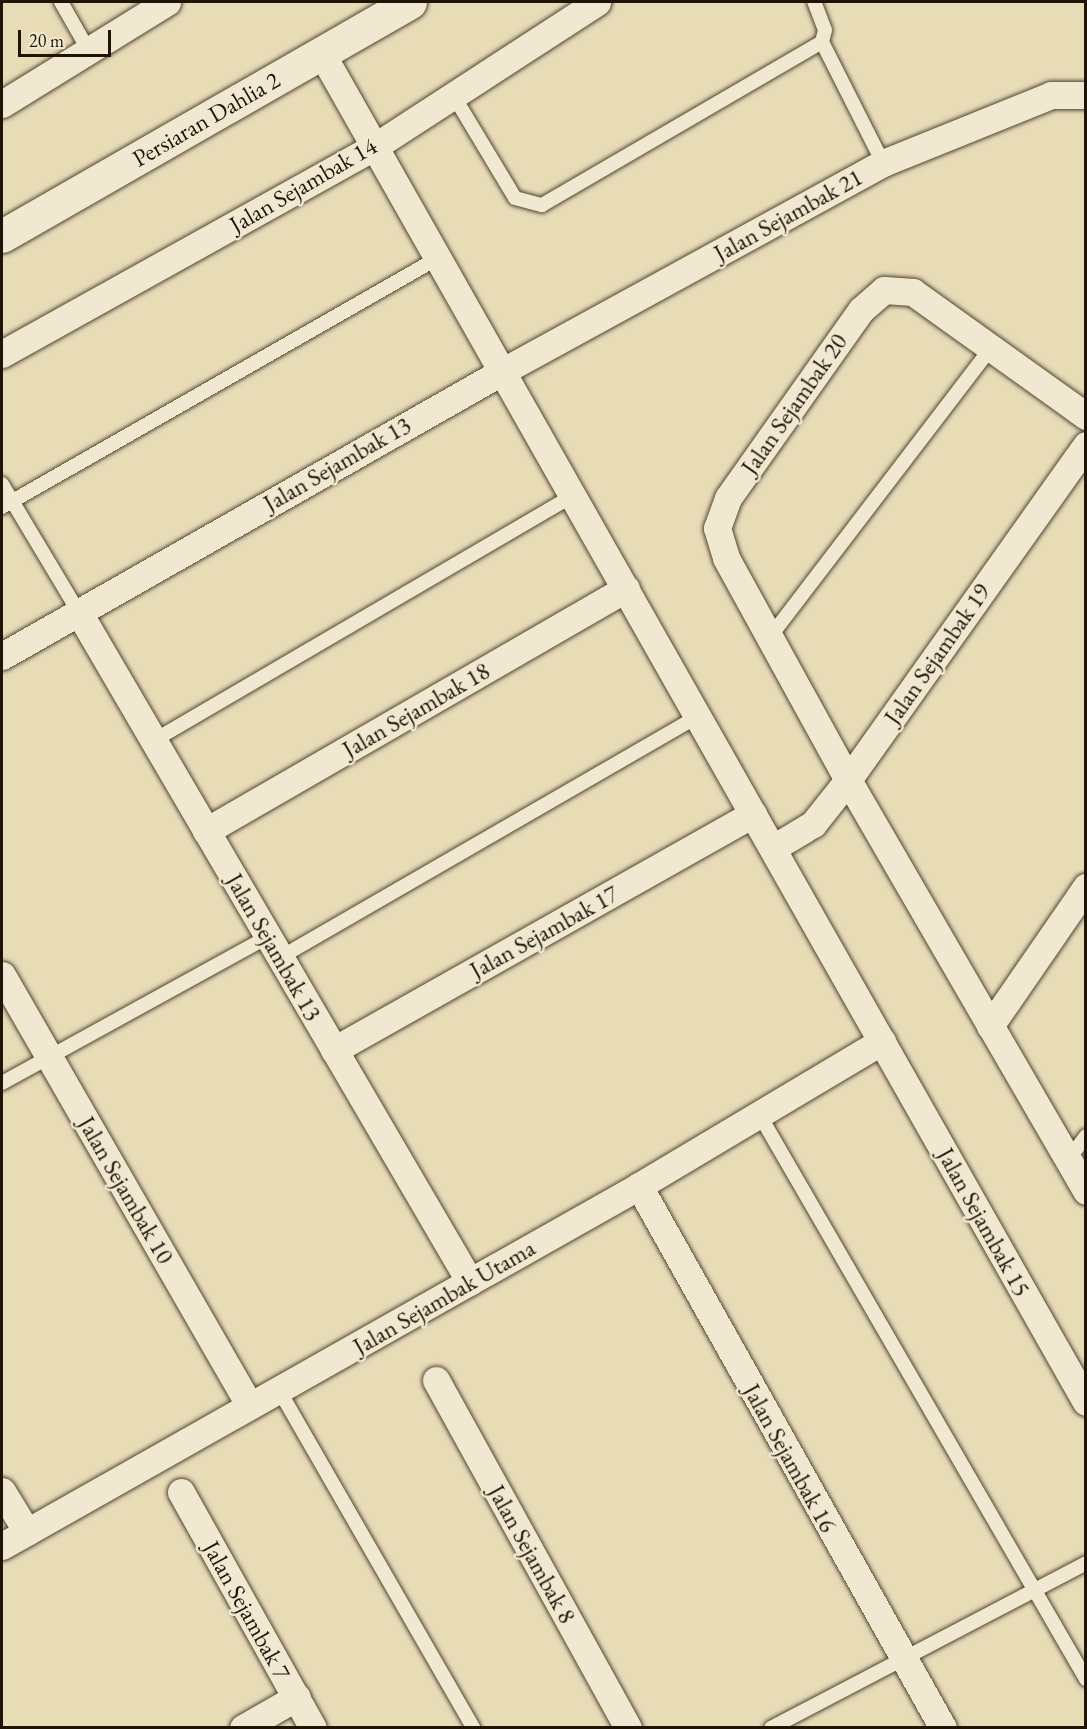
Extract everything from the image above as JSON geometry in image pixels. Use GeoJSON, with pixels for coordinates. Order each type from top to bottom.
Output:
{"type":"FeatureCollection","features":[{"type":"Feature","properties":{"kind":"street"},"geometry":{"type":"LineString","coordinates":[[2,104],[168,2]]}},
{"type":"Feature","properties":{"kind":"street","name":"Persiaran Dahlia 2"},"geometry":{"type":"LineString","coordinates":[[2,236],[410,2]]}},
{"type":"Feature","properties":{"kind":"street","name":"Jalan Sejambak 14"},"geometry":{"type":"LineString","coordinates":[[2,354],[374,147],[452,93],[597,2]]}},
{"type":"Feature","properties":{"kind":"street","name":"Jalan Sejambak 15"},"geometry":{"type":"LineString","coordinates":[[322,54],[626,589],[695,718],[773,848],[1086,1402]]}},
{"type":"Feature","properties":{"kind":"street","name":"Jalan Sejambak 21"},"geometry":{"type":"LineString","coordinates":[[503,371],[883,163],[1051,95],[1086,95]]}},
{"type":"Feature","properties":{"kind":"street","name":"Jalan Sejambak 20"},"geometry":{"type":"LineString","coordinates":[[770,637],[726,558],[717,528],[728,498],[861,310],[884,290],[913,292],[991,348]]}},
{"type":"Feature","properties":{"kind":"street"},"geometry":{"type":"LineString","coordinates":[[991,348],[1086,416]]}},
{"type":"Feature","properties":{"kind":"street","name":"Jalan Sejambak 13"},"geometry":{"type":"LineString","coordinates":[[2,656],[503,371]]}},
{"type":"Feature","properties":{"kind":"street","name":"Jalan Sejambak 19"},"geometry":{"type":"LineString","coordinates":[[773,848],[813,824],[848,780],[1086,445]]}},
{"type":"Feature","properties":{"kind":"street","name":"Jalan Sejambak 18"},"geometry":{"type":"LineString","coordinates":[[206,831],[626,589]]}},
{"type":"Feature","properties":{"kind":"street","name":"Jalan Sejambak 13"},"geometry":{"type":"LineString","coordinates":[[78,611],[470,1282]]}},
{"type":"Feature","properties":{"kind":"street"},"geometry":{"type":"LineString","coordinates":[[770,637],[848,780],[1086,1191]]}},
{"type":"Feature","properties":{"kind":"street","name":"Jalan Sejambak 17"},"geometry":{"type":"LineString","coordinates":[[334,1050],[753,814]]}},
{"type":"Feature","properties":{"kind":"street"},"geometry":{"type":"LineString","coordinates":[[990,1026],[1086,887]]}},
{"type":"Feature","properties":{"kind":"street","name":"Jalan Sejambak 10"},"geometry":{"type":"LineString","coordinates":[[2,975],[250,1406]]}},
{"type":"Feature","properties":{"kind":"street","name":"Jalan Sejambak Utama"},"geometry":{"type":"LineString","coordinates":[[2,1546],[639,1186],[882,1041]]}},
{"type":"Feature","properties":{"kind":"street","name":"Jalan Sejambak 16"},"geometry":{"type":"LineString","coordinates":[[639,1186],[944,1728]]}},
{"type":"Feature","properties":{"kind":"street","name":"Jalan Sejambak 8"},"geometry":{"type":"LineString","coordinates":[[436,1380],[628,1728]]}},
{"type":"Feature","properties":{"kind":"street"},"geometry":{"type":"LineString","coordinates":[[2,1491],[27,1532]]}},
{"type":"Feature","properties":{"kind":"street","name":"Jalan Sejambak 7"},"geometry":{"type":"LineString","coordinates":[[181,1492],[313,1728]]}},
{"type":"Feature","properties":{"kind":"street"},"geometry":{"type":"LineString","coordinates":[[243,1728],[297,1697]]}},
{"type":"Feature","properties":{"kind":"lane"},"geometry":{"type":"LineString","coordinates":[[60,2],[89,51]]}},
{"type":"Feature","properties":{"kind":"lane"},"geometry":{"type":"LineString","coordinates":[[814,2],[825,30],[822,42],[883,163]]}},
{"type":"Feature","properties":{"kind":"lane"},"geometry":{"type":"LineString","coordinates":[[452,93],[515,198],[542,206],[822,42]]}},
{"type":"Feature","properties":{"kind":"lane"},"geometry":{"type":"LineString","coordinates":[[7,504],[438,258]]}},
{"type":"Feature","properties":{"kind":"lane"},"geometry":{"type":"LineString","coordinates":[[770,637],[991,348]]}},
{"type":"Feature","properties":{"kind":"lane"},"geometry":{"type":"LineString","coordinates":[[2,484],[7,504],[78,611]]}},
{"type":"Feature","properties":{"kind":"lane"},"geometry":{"type":"LineString","coordinates":[[153,741],[573,496]]}},
{"type":"Feature","properties":{"kind":"lane"},"geometry":{"type":"LineString","coordinates":[[2,1083],[48,1056],[275,946],[695,718]]}},
{"type":"Feature","properties":{"kind":"lane"},"geometry":{"type":"LineString","coordinates":[[759,1114],[1033,1592],[1086,1679]]}},
{"type":"Feature","properties":{"kind":"lane"},"geometry":{"type":"LineString","coordinates":[[1068,1160],[1086,1136]]}},
{"type":"Feature","properties":{"kind":"lane"},"geometry":{"type":"LineString","coordinates":[[279,1390],[473,1728]]}},
{"type":"Feature","properties":{"kind":"lane"},"geometry":{"type":"LineString","coordinates":[[771,1728],[902,1657],[1086,1563]]}}]}
